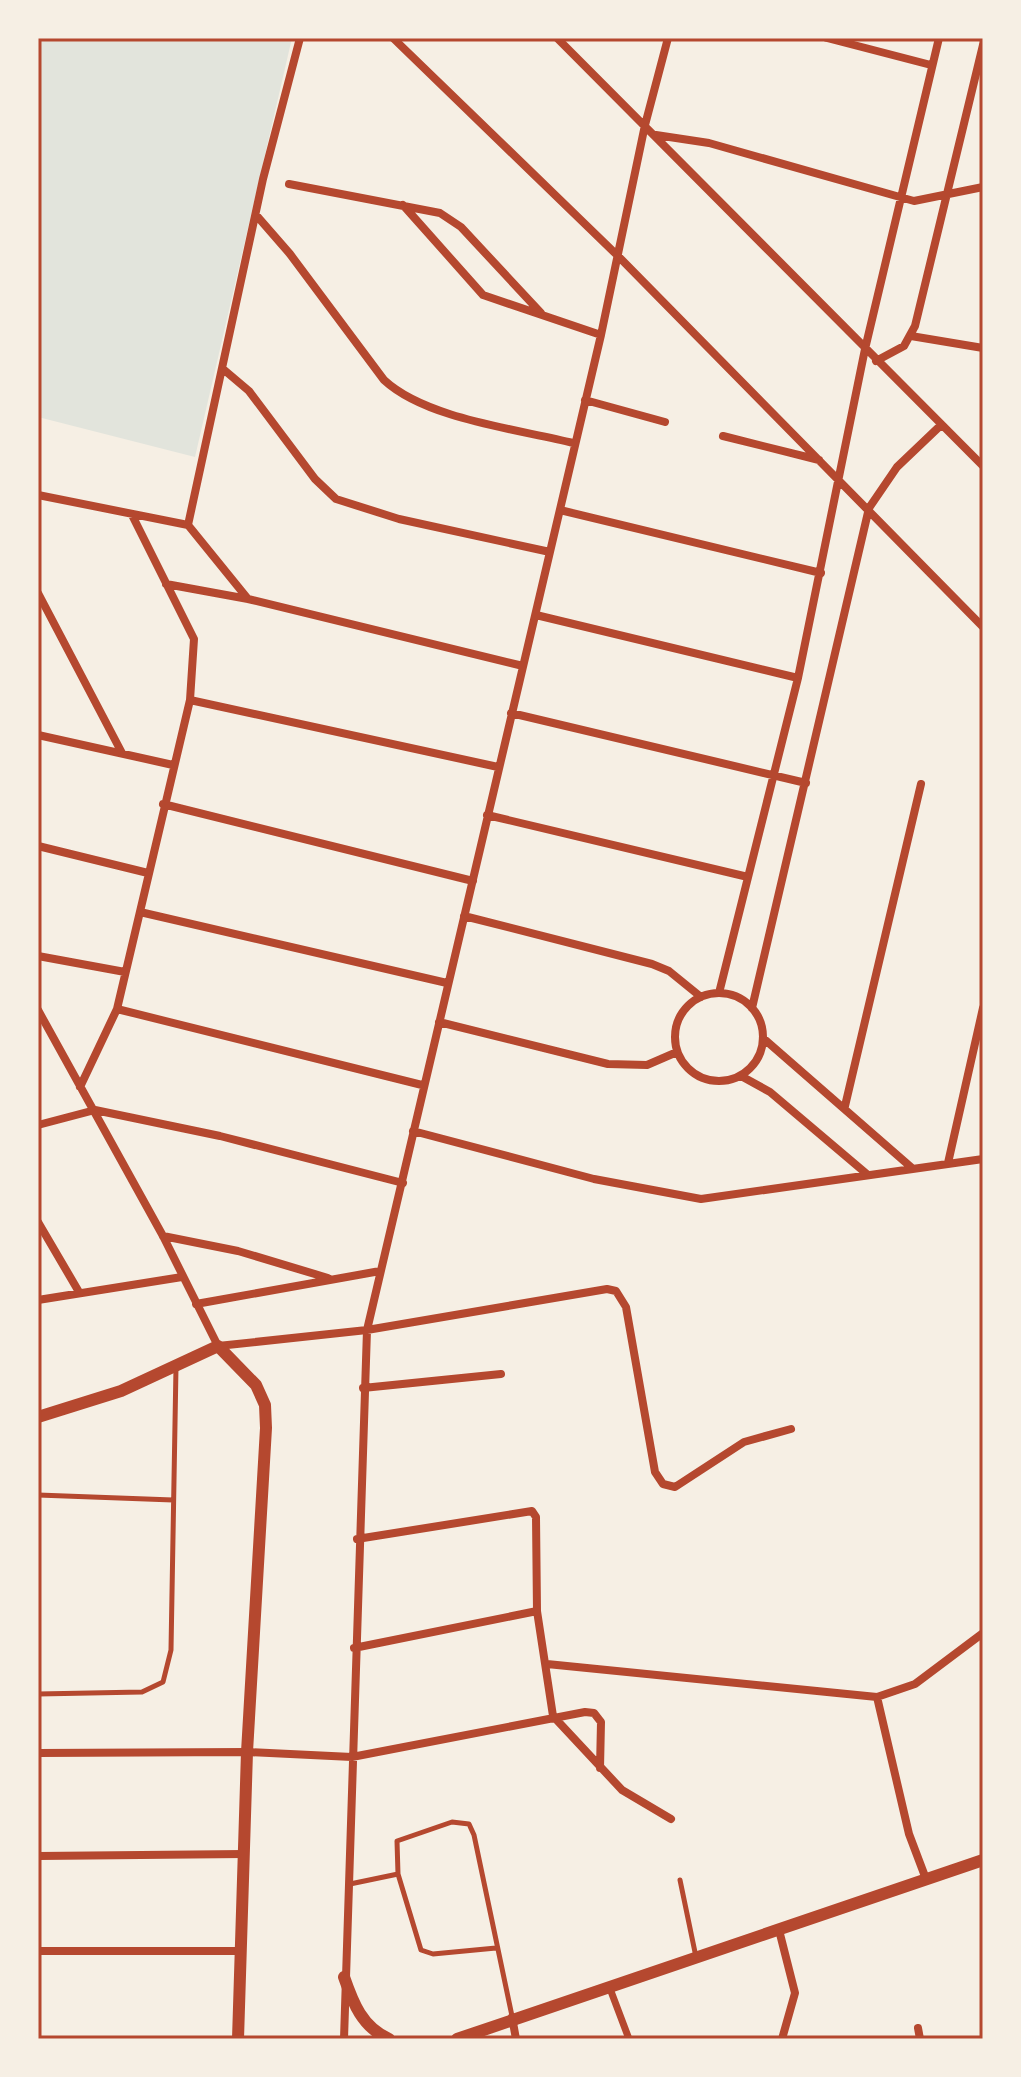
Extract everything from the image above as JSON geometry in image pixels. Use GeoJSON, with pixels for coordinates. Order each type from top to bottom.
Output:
{"type":"FeatureCollection","features":[{"type":"Feature","properties":{"kind":"street"},"geometry":{"type":"LineString","coordinates":[[188,525],[256,215],[300,38]]}},
{"type":"Feature","properties":{"kind":"street"},"geometry":{"type":"LineString","coordinates":[[393,38],[617,255],[983,627]]}},
{"type":"Feature","properties":{"kind":"street"},"geometry":{"type":"LineString","coordinates":[[557,38],[983,466]]}},
{"type":"Feature","properties":{"kind":"street"},"geometry":{"type":"LineString","coordinates":[[344,2039],[357,1539],[367,1330],[403,1183],[422,1085],[601,335],[645,125],[668,38]]}},
{"type":"Feature","properties":{"kind":"street"},"geometry":{"type":"LineString","coordinates":[[827,38],[931,65]]}},
{"type":"Feature","properties":{"kind":"street"},"geometry":{"type":"LineString","coordinates":[[719,993],[798,678],[865,349],[939,38]]}},
{"type":"Feature","properties":{"kind":"street"},"geometry":{"type":"LineString","coordinates":[[876,361],[904,346],[911,336],[983,45]]}},
{"type":"Feature","properties":{"kind":"street"},"geometry":{"type":"LineString","coordinates":[[655,135],[735,150],[902,199],[929,200],[967,187],[983,187]]}},
{"type":"Feature","properties":{"kind":"street"},"geometry":{"type":"LineString","coordinates":[[289,184],[440,213],[461,227],[541,313]]}},
{"type":"Feature","properties":{"kind":"street"},"geometry":{"type":"LineString","coordinates":[[403,205],[476,289],[496,301],[541,313],[601,335]]}},
{"type":"Feature","properties":{"kind":"street"},"geometry":{"type":"LineString","coordinates":[[256,215],[290,254],[384,380],[401,395],[452,413],[573,443]]}},
{"type":"Feature","properties":{"kind":"street"},"geometry":{"type":"LineString","coordinates":[[911,336],[983,348]]}},
{"type":"Feature","properties":{"kind":"street"},"geometry":{"type":"LineString","coordinates":[[223,369],[249,391],[315,479],[336,499],[386,516],[550,552]]}},
{"type":"Feature","properties":{"kind":"street"},"geometry":{"type":"LineString","coordinates":[[585,400],[665,422]]}},
{"type":"Feature","properties":{"kind":"street"},"geometry":{"type":"LineString","coordinates":[[752,1008],[869,508],[897,467],[940,426]]}},
{"type":"Feature","properties":{"kind":"street"},"geometry":{"type":"LineString","coordinates":[[723,436],[821,461]]}},
{"type":"Feature","properties":{"kind":"street"},"geometry":{"type":"LineString","coordinates":[[38,495],[188,525],[248,599]]}},
{"type":"Feature","properties":{"kind":"street"},"geometry":{"type":"LineString","coordinates":[[560,510],[821,573]]}},
{"type":"Feature","properties":{"kind":"street"},"geometry":{"type":"LineString","coordinates":[[80,1087],[117,1009],[190,700],[194,639],[132,515]]}},
{"type":"Feature","properties":{"kind":"street"},"geometry":{"type":"LineString","coordinates":[[166,584],[248,599],[523,666]]}},
{"type":"Feature","properties":{"kind":"street"},"geometry":{"type":"LineString","coordinates":[[38,593],[122,753]]}},
{"type":"Feature","properties":{"kind":"street"},"geometry":{"type":"LineString","coordinates":[[536,615],[798,678]]}},
{"type":"Feature","properties":{"kind":"street"},"geometry":{"type":"LineString","coordinates":[[190,700],[498,767]]}},
{"type":"Feature","properties":{"kind":"street"},"geometry":{"type":"LineString","coordinates":[[511,713],[806,783]]}},
{"type":"Feature","properties":{"kind":"street"},"geometry":{"type":"LineString","coordinates":[[38,735],[173,765]]}},
{"type":"Feature","properties":{"kind":"street"},"geometry":{"type":"LineString","coordinates":[[845,1106],[921,784]]}},
{"type":"Feature","properties":{"kind":"street"},"geometry":{"type":"LineString","coordinates":[[163,804],[473,881]]}},
{"type":"Feature","properties":{"kind":"street"},"geometry":{"type":"LineString","coordinates":[[487,815],[748,877]]}},
{"type":"Feature","properties":{"kind":"street"},"geometry":{"type":"LineString","coordinates":[[38,846],[148,873]]}},
{"type":"Feature","properties":{"kind":"street"},"geometry":{"type":"LineString","coordinates":[[140,912],[447,983]]}},
{"type":"Feature","properties":{"kind":"street"},"geometry":{"type":"LineString","coordinates":[[464,916],[652,964],[669,971],[701,997]]}},
{"type":"Feature","properties":{"kind":"street"},"geometry":{"type":"LineString","coordinates":[[38,956],[125,972]]}},
{"type":"Feature","properties":{"kind":"street"},"geometry":{"type":"LineString","coordinates":[[763,1038],[753,1066],[741,1076],[726,1081],[696,1075],[677,1052],[676,1026],[690,1004],[701,997],[719,993],[737,997],[752,1008],[763,1038],[845,1106],[912,1168]]}},
{"type":"Feature","properties":{"kind":"street"},"geometry":{"type":"LineString","coordinates":[[948,1163],[983,1008]]}},
{"type":"Feature","properties":{"kind":"street"},"geometry":{"type":"LineString","coordinates":[[117,1009],[422,1085]]}},
{"type":"Feature","properties":{"kind":"street"},"geometry":{"type":"LineString","coordinates":[[38,1010],[41,1022],[95,1110],[163,1236],[218,1346],[256,1385],[265,1405],[265,1460],[247,1752],[238,2039]]}},
{"type":"Feature","properties":{"kind":"street"},"geometry":{"type":"LineString","coordinates":[[439,1022],[564,1055],[619,1065],[647,1065],[677,1052]]}},
{"type":"Feature","properties":{"kind":"street"},"geometry":{"type":"LineString","coordinates":[[741,1076],[770,1092],[868,1175]]}},
{"type":"Feature","properties":{"kind":"street"},"geometry":{"type":"LineString","coordinates":[[38,1125],[95,1110],[220,1136],[403,1183]]}},
{"type":"Feature","properties":{"kind":"street"},"geometry":{"type":"LineString","coordinates":[[413,1131],[620,1185],[701,1199],[983,1159]]}},
{"type":"Feature","properties":{"kind":"street"},"geometry":{"type":"LineString","coordinates":[[38,1222],[79,1292]]}},
{"type":"Feature","properties":{"kind":"street"},"geometry":{"type":"LineString","coordinates":[[163,1236],[238,1251],[329,1279]]}},
{"type":"Feature","properties":{"kind":"street"},"geometry":{"type":"LineString","coordinates":[[196,1304],[380,1271]]}},
{"type":"Feature","properties":{"kind":"street"},"geometry":{"type":"LineString","coordinates":[[38,1300],[182,1277]]}},
{"type":"Feature","properties":{"kind":"street"},"geometry":{"type":"LineString","coordinates":[[38,1417],[121,1391],[218,1346],[367,1330],[590,1289],[616,1291],[624,1298],[655,1472],[663,1484],[675,1487],[744,1442],[791,1429]]}},
{"type":"Feature","properties":{"kind":"street"},"geometry":{"type":"LineString","coordinates":[[363,1388],[501,1374]]}},
{"type":"Feature","properties":{"kind":"street"},"geometry":{"type":"LineString","coordinates":[[357,1539],[532,1511],[536,1517],[537,1611],[553,1716],[622,1790],[671,1819]]}},
{"type":"Feature","properties":{"kind":"street"},"geometry":{"type":"LineString","coordinates":[[354,1648],[537,1611]]}},
{"type":"Feature","properties":{"kind":"street"},"geometry":{"type":"LineString","coordinates":[[547,1664],[877,1697],[915,1684],[983,1633]]}},
{"type":"Feature","properties":{"kind":"street"},"geometry":{"type":"LineString","coordinates":[[877,1697],[909,1834],[926,1879]]}},
{"type":"Feature","properties":{"kind":"street"},"geometry":{"type":"LineString","coordinates":[[38,1753],[247,1752],[352,1757],[553,1716],[594,1713],[601,1722],[600,1768]]}},
{"type":"Feature","properties":{"kind":"street"},"geometry":{"type":"LineString","coordinates":[[38,1856],[244,1854]]}},
{"type":"Feature","properties":{"kind":"street"},"geometry":{"type":"LineString","coordinates":[[457,2039],[512,2017],[983,1860]]}},
{"type":"Feature","properties":{"kind":"street"},"geometry":{"type":"LineString","coordinates":[[779,1930],[795,1993],[782,2039]]}},
{"type":"Feature","properties":{"kind":"street"},"geometry":{"type":"LineString","coordinates":[[38,1951],[240,1951]]}},
{"type":"Feature","properties":{"kind":"street"},"geometry":{"type":"LineString","coordinates":[[344,1977],[354,2006],[365,2022],[389,2039]]}},
{"type":"Feature","properties":{"kind":"street"},"geometry":{"type":"LineString","coordinates":[[609,1986],[629,2039]]}},
{"type":"Feature","properties":{"kind":"street"},"geometry":{"type":"LineString","coordinates":[[512,2017],[516,2039]]}},
{"type":"Feature","properties":{"kind":"street"},"geometry":{"type":"LineString","coordinates":[[918,2028],[920,2039]]}},
{"type":"Feature","properties":{"kind":"lane"},"geometry":{"type":"LineString","coordinates":[[38,1694],[142,1692],[163,1682],[171,1650],[176,1366]]}},
{"type":"Feature","properties":{"kind":"lane"},"geometry":{"type":"LineString","coordinates":[[38,1495],[173,1500]]}},
{"type":"Feature","properties":{"kind":"lane"},"geometry":{"type":"LineString","coordinates":[[496,1948],[433,1954],[421,1950],[398,1874],[395,1847],[403,1836],[452,1822],[469,1824],[474,1835],[512,2017]]}},
{"type":"Feature","properties":{"kind":"lane"},"geometry":{"type":"LineString","coordinates":[[349,1884],[398,1874]]}},
{"type":"Feature","properties":{"kind":"lane"},"geometry":{"type":"LineString","coordinates":[[680,1880],[696,1957]]}},
{"type":"Feature","properties":{"kind":"shaded area"},"geometry":{"type":"Polygon","coordinates":[[[38,38],[292,38],[195,457],[38,417],[38,38]]]}}]}
